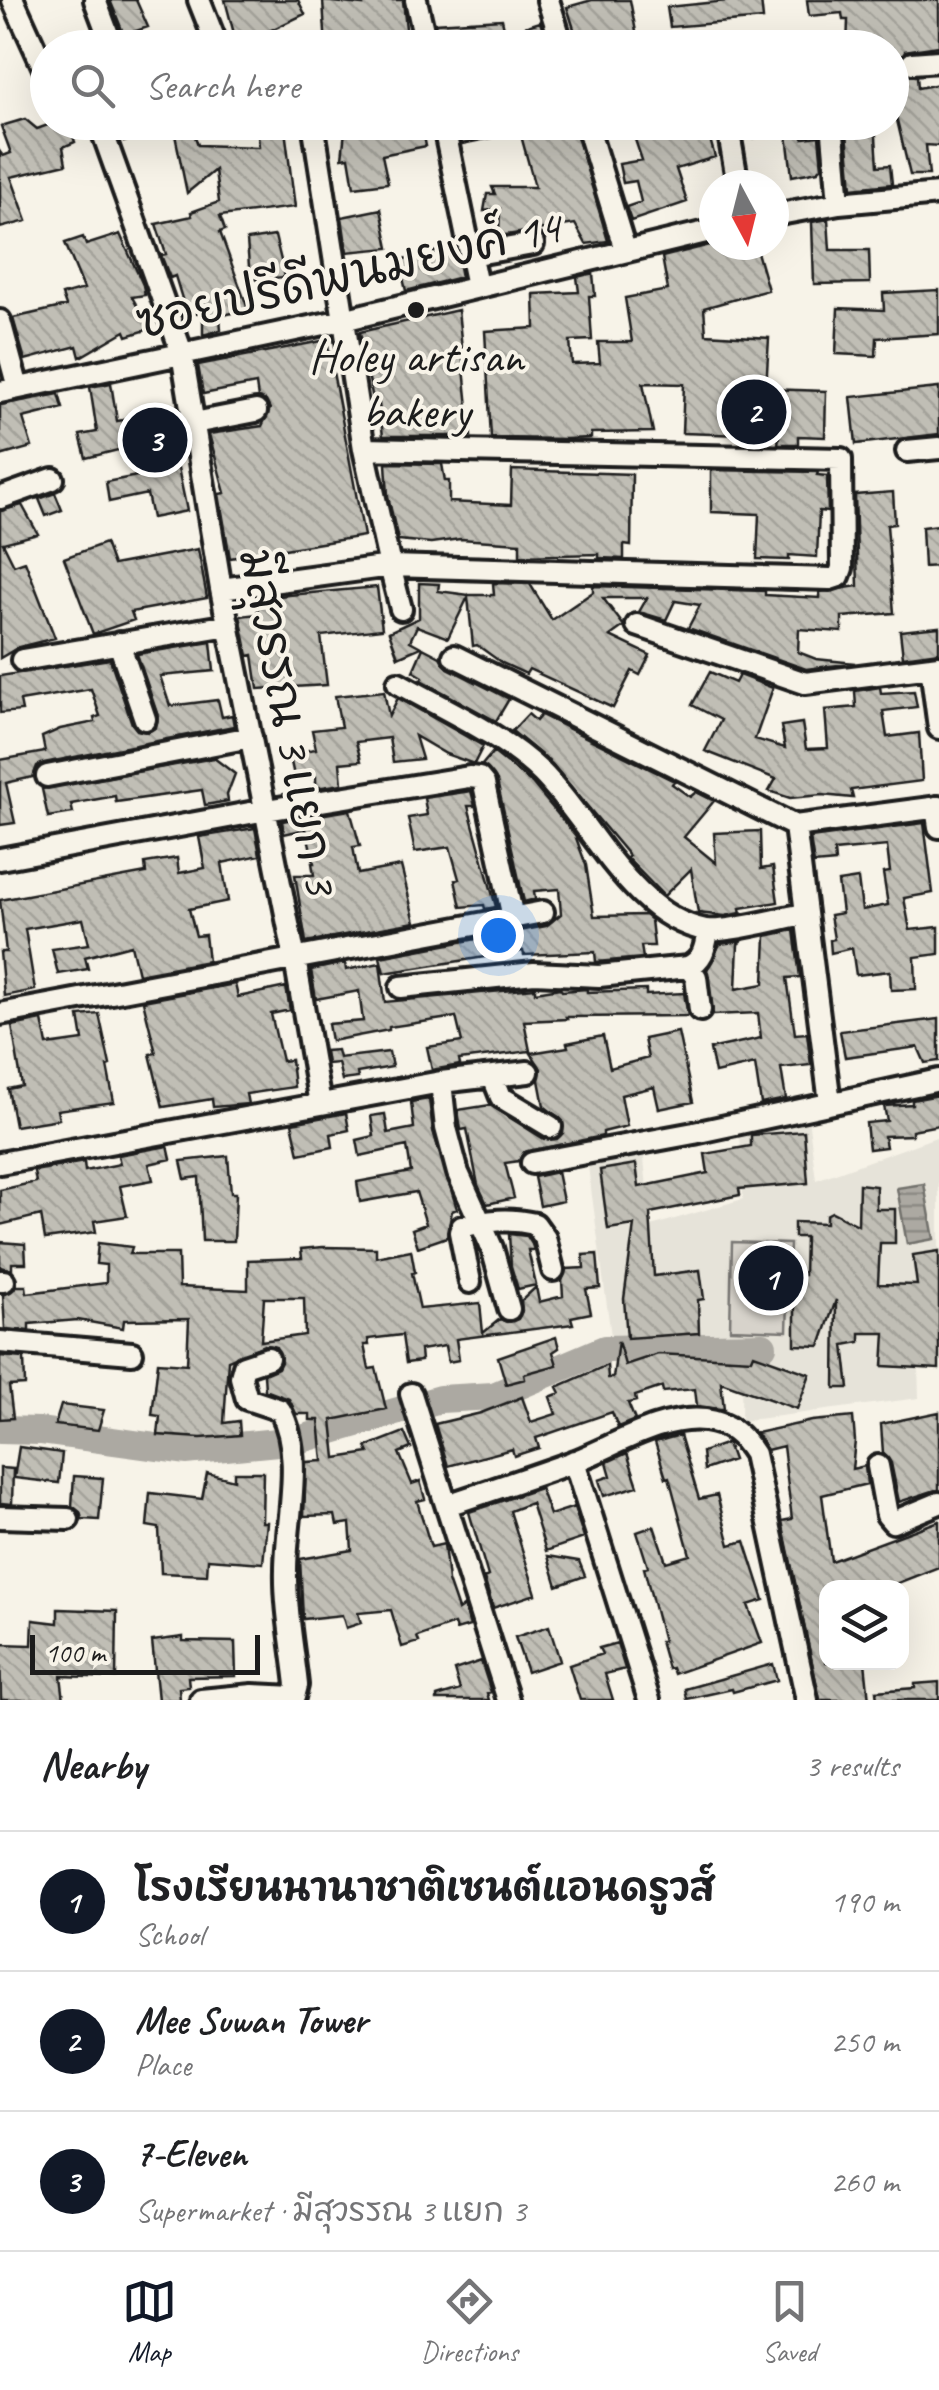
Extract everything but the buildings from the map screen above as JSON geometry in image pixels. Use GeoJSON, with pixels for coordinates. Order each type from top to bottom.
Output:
{"type":"FeatureCollection","features":[{"type":"Feature","properties":{"kind":"street"},"geometry":{"type":"LineString","coordinates":[[13,0],[30,37]]}},
{"type":"Feature","properties":{"kind":"street"},"geometry":{"type":"LineString","coordinates":[[95,0],[106,30]]}},
{"type":"Feature","properties":{"kind":"street"},"geometry":{"type":"LineString","coordinates":[[199,0],[211,30]]}},
{"type":"Feature","properties":{"kind":"street"},"geometry":{"type":"LineString","coordinates":[[416,0],[423,30]]}},
{"type":"Feature","properties":{"kind":"street"},"geometry":{"type":"LineString","coordinates":[[548,0],[557,30]]}},
{"type":"Feature","properties":{"kind":"street"},"geometry":{"type":"LineString","coordinates":[[912,64],[939,61]]}},
{"type":"Feature","properties":{"kind":"street","name":"มีสุวรรณ 3 แยก 3"},"geometry":{"type":"LineString","coordinates":[[105,140],[182,353],[221,589],[296,959],[320,1104]]}},
{"type":"Feature","properties":{"kind":"street"},"geometry":{"type":"LineString","coordinates":[[316,140],[364,449],[400,610]]}},
{"type":"Feature","properties":{"kind":"street"},"geometry":{"type":"LineString","coordinates":[[447,140],[477,286]]}},
{"type":"Feature","properties":{"kind":"street"},"geometry":{"type":"LineString","coordinates":[[591,140],[624,250]]}},
{"type":"Feature","properties":{"kind":"street"},"geometry":{"type":"LineString","coordinates":[[730,140],[735,170]]}},
{"type":"Feature","properties":{"kind":"street"},"geometry":{"type":"LineString","coordinates":[[834,140],[839,203]]}},
{"type":"Feature","properties":{"kind":"street"},"geometry":{"type":"LineString","coordinates":[[789,213],[839,203],[939,194]]}},
{"type":"Feature","properties":{"kind":"street","name":"ซอยปรีดีพนมยงค์ 14"},"geometry":{"type":"LineString","coordinates":[[9,390],[342,320],[699,233]]}},
{"type":"Feature","properties":{"kind":"street"},"geometry":{"type":"LineString","coordinates":[[471,255],[533,244]]}},
{"type":"Feature","properties":{"kind":"street"},"geometry":{"type":"LineString","coordinates":[[0,322],[9,390]]}},
{"type":"Feature","properties":{"kind":"street"},"geometry":{"type":"LineString","coordinates":[[194,423],[256,412]]}},
{"type":"Feature","properties":{"kind":"street"},"geometry":{"type":"LineString","coordinates":[[908,451],[939,448]]}},
{"type":"Feature","properties":{"kind":"street"},"geometry":{"type":"LineString","coordinates":[[221,589],[390,566],[830,578],[839,576],[842,568],[841,459],[364,449]]}},
{"type":"Feature","properties":{"kind":"street"},"geometry":{"type":"LineString","coordinates":[[0,498],[53,479]]}},
{"type":"Feature","properties":{"kind":"street"},"geometry":{"type":"LineString","coordinates":[[22,660],[228,625]]}},
{"type":"Feature","properties":{"kind":"street"},"geometry":{"type":"LineString","coordinates":[[637,625],[804,683],[935,667],[939,728]]}},
{"type":"Feature","properties":{"kind":"street"},"geometry":{"type":"LineString","coordinates":[[119,644],[145,719]]}},
{"type":"Feature","properties":{"kind":"street"},"geometry":{"type":"LineString","coordinates":[[454,656],[795,826],[938,814]]}},
{"type":"Feature","properties":{"kind":"street"},"geometry":{"type":"LineString","coordinates":[[398,684],[526,758],[562,796],[637,891],[656,908],[708,931],[804,914]]}},
{"type":"Feature","properties":{"kind":"street"},"geometry":{"type":"LineString","coordinates":[[47,776],[251,737]]}},
{"type":"Feature","properties":{"kind":"street"},"geometry":{"type":"LineString","coordinates":[[0,860],[266,810],[479,778],[484,784],[512,918]]}},
{"type":"Feature","properties":{"kind":"street"},"geometry":{"type":"LineString","coordinates":[[795,826],[830,1103]]}},
{"type":"Feature","properties":{"kind":"street"},"geometry":{"type":"LineString","coordinates":[[0,1014],[543,912]]}},
{"type":"Feature","properties":{"kind":"street"},"geometry":{"type":"LineString","coordinates":[[400,987],[534,973],[600,976],[688,967],[699,962],[708,931]]}},
{"type":"Feature","properties":{"kind":"street"},"geometry":{"type":"LineString","coordinates":[[688,967],[696,977],[700,1010]]}},
{"type":"Feature","properties":{"kind":"street"},"geometry":{"type":"LineString","coordinates":[[0,1164],[441,1082],[528,1072]]}},
{"type":"Feature","properties":{"kind":"street"},"geometry":{"type":"LineString","coordinates":[[494,1077],[500,1097],[552,1127]]}},
{"type":"Feature","properties":{"kind":"street"},"geometry":{"type":"LineString","coordinates":[[532,1163],[939,1080]]}},
{"type":"Feature","properties":{"kind":"street"},"geometry":{"type":"LineString","coordinates":[[441,1082],[446,1128],[458,1172],[481,1222],[509,1308]]}},
{"type":"Feature","properties":{"kind":"street"},"geometry":{"type":"LineString","coordinates":[[470,1282],[460,1232],[481,1222],[515,1220],[536,1224],[545,1238],[552,1270]]}},
{"type":"Feature","properties":{"kind":"street"},"geometry":{"type":"LineString","coordinates":[[0,1342],[132,1353]]}},
{"type":"Feature","properties":{"kind":"street"},"geometry":{"type":"LineString","coordinates":[[201,1700],[294,1696],[297,1685],[286,1573],[292,1460],[288,1431],[280,1410],[244,1396],[241,1371],[244,1366],[268,1358]]}},
{"type":"Feature","properties":{"kind":"street"},"geometry":{"type":"LineString","coordinates":[[413,1397],[508,1700]]}},
{"type":"Feature","properties":{"kind":"street"},"geometry":{"type":"LineString","coordinates":[[447,1505],[574,1462],[672,1422],[710,1421],[742,1435],[754,1454],[806,1700]]}},
{"type":"Feature","properties":{"kind":"street"},"geometry":{"type":"LineString","coordinates":[[574,1462],[648,1700]]}},
{"type":"Feature","properties":{"kind":"street"},"geometry":{"type":"LineString","coordinates":[[878,1466],[887,1516],[893,1522],[939,1504]]}},
{"type":"Feature","properties":{"kind":"street"},"geometry":{"type":"LineString","coordinates":[[0,1517],[68,1519]]}},
{"type":"Feature","properties":{"kind":"shaded area"},"geometry":{"type":"Polygon","coordinates":[[[808,1117],[816,1180],[939,1136],[939,1333],[917,1330],[919,1398],[741,1421],[742,1340],[612,1343],[587,1159],[643,1149],[651,1226],[743,1199],[740,1131],[808,1117]]]}},
{"type":"Feature","properties":{"kind":"shaded area"},"geometry":{"type":"Polygon","coordinates":[[[924,1184],[934,1239],[907,1244],[897,1188],[924,1184]]]}},
{"type":"Feature","properties":{"kind":"shaded area"},"geometry":{"type":"Polygon","coordinates":[[[732,1242],[790,1244],[787,1331],[730,1329],[732,1242]]]}},
{"type":"Feature","properties":{"kind":"waterway"},"geometry":{"type":"LineString","coordinates":[[0,1430],[40,1431],[186,1451],[298,1440],[440,1399],[494,1396],[605,1349],[763,1346]]}},
{"type":"Feature","properties":{"kind":"place","name":"Holey artisan bakery"},"geometry":{"type":"Point","coordinates":[416,310]}},
{"type":"Feature","properties":{"kind":"place","name":"Mee Suwan Tower"},"geometry":{"type":"Point","coordinates":[754,412]}},
{"type":"Feature","properties":{"kind":"place","name":"7-Eleven"},"geometry":{"type":"Point","coordinates":[155,440]}},
{"type":"Feature","properties":{"kind":"place","name":"โรงเรียนนานาชาติเซนต์แอนดรูวส์"},"geometry":{"type":"Point","coordinates":[771,1278]}}]}
